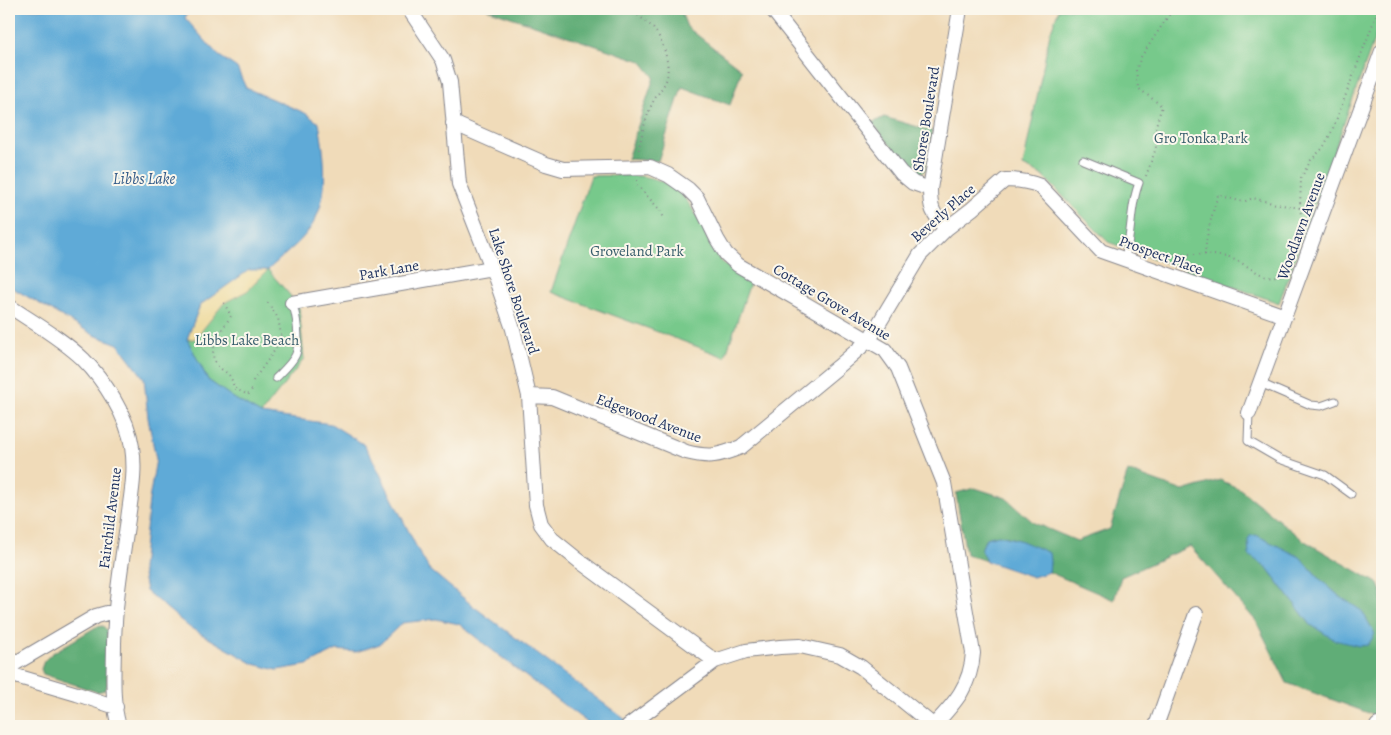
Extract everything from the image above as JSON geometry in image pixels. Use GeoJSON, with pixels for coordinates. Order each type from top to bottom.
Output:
{"type":"FeatureCollection","features":[{"type":"Feature","properties":{"kind":"street","name":"Lake Shore Boulevard"},"geometry":{"type":"LineString","coordinates":[[409,9],[443,60],[450,82],[459,184],[492,268],[513,329],[529,396],[536,505],[541,524],[552,538],[578,560],[715,661]]}},
{"type":"Feature","properties":{"kind":"street"},"geometry":{"type":"LineString","coordinates":[[772,9],[902,174],[913,183],[930,189]]}},
{"type":"Feature","properties":{"kind":"street","name":"Shores Boulevard"},"geometry":{"type":"LineString","coordinates":[[946,229],[936,218],[930,206],[930,189],[960,9]]}},
{"type":"Feature","properties":{"kind":"street","name":"Woodlawn Avenue"},"geometry":{"type":"LineString","coordinates":[[1249,413],[1382,51]]}},
{"type":"Feature","properties":{"kind":"street","name":"Cottage Grove Avenue"},"geometry":{"type":"LineString","coordinates":[[453,122],[546,164],[564,169],[650,167],[668,175],[697,198],[726,254],[738,265],[885,350],[898,368],[944,483],[973,654],[972,666],[964,688],[955,703],[934,726]]}},
{"type":"Feature","properties":{"kind":"street","name":"Beverly Place"},"geometry":{"type":"LineString","coordinates":[[868,340],[920,255],[946,229],[1005,180],[1021,180]]}},
{"type":"Feature","properties":{"kind":"street","name":"Prospect Place"},"geometry":{"type":"LineString","coordinates":[[1021,180],[1040,186],[1101,251],[1284,316]]}},
{"type":"Feature","properties":{"kind":"street","name":"Park Lane"},"geometry":{"type":"LineString","coordinates":[[292,303],[492,268]]}},
{"type":"Feature","properties":{"kind":"street","name":"Fairchild Avenue"},"geometry":{"type":"LineString","coordinates":[[9,306],[58,339],[82,359],[97,375],[123,418],[132,445],[134,473],[114,611],[116,707],[119,726]]}},
{"type":"Feature","properties":{"kind":"street","name":"Edgewood Avenue"},"geometry":{"type":"LineString","coordinates":[[529,396],[552,397],[686,452],[703,456],[722,455],[741,447],[868,340]]}},
{"type":"Feature","properties":{"kind":"street"},"geometry":{"type":"LineString","coordinates":[[9,667],[96,616],[114,611]]}},
{"type":"Feature","properties":{"kind":"street"},"geometry":{"type":"LineString","coordinates":[[1156,726],[1196,614]]}},
{"type":"Feature","properties":{"kind":"street"},"geometry":{"type":"LineString","coordinates":[[633,723],[715,661],[746,651],[780,646],[800,646],[834,654],[861,667],[934,726]]}},
{"type":"Feature","properties":{"kind":"street"},"geometry":{"type":"LineString","coordinates":[[9,674],[116,707]]}},
{"type":"Feature","properties":{"kind":"lane"},"geometry":{"type":"LineString","coordinates":[[1083,160],[1140,183],[1134,194],[1130,238],[1124,260]]}},
{"type":"Feature","properties":{"kind":"lane"},"geometry":{"type":"LineString","coordinates":[[276,378],[296,355],[296,322],[292,303]]}},
{"type":"Feature","properties":{"kind":"lane"},"geometry":{"type":"LineString","coordinates":[[1260,383],[1312,405],[1321,406],[1335,401]]}},
{"type":"Feature","properties":{"kind":"lane"},"geometry":{"type":"LineString","coordinates":[[1249,413],[1248,441],[1279,459],[1325,475],[1351,494]]}},
{"type":"Feature","properties":{"kind":"path"},"geometry":{"type":"LineString","coordinates":[[630,9],[656,31],[664,50],[669,71],[665,82],[650,107],[637,159]]}},
{"type":"Feature","properties":{"kind":"path"},"geometry":{"type":"LineString","coordinates":[[1140,183],[1146,177],[1156,148],[1154,132],[1162,106],[1138,88],[1136,70],[1141,57],[1173,9]]}},
{"type":"Feature","properties":{"kind":"path"},"geometry":{"type":"LineString","coordinates":[[1304,231],[1300,208],[1301,178],[1311,160],[1323,148],[1332,131],[1378,9]]}},
{"type":"Feature","properties":{"kind":"path"},"geometry":{"type":"LineString","coordinates":[[637,173],[637,185],[660,210],[664,218]]}},
{"type":"Feature","properties":{"kind":"path"},"geometry":{"type":"LineString","coordinates":[[1205,255],[1210,219],[1218,195],[1243,202],[1253,198],[1300,208]]}},
{"type":"Feature","properties":{"kind":"path"},"geometry":{"type":"LineString","coordinates":[[1149,255],[1205,255],[1234,259],[1264,276],[1275,278],[1288,272],[1290,264]]}},
{"type":"Feature","properties":{"kind":"path"},"geometry":{"type":"LineString","coordinates":[[224,303],[232,316],[215,344],[213,355],[216,363],[232,377],[234,388],[248,395],[253,388],[253,381],[282,340],[278,318],[266,300]]}},
{"type":"Feature","properties":{"kind":"green space"},"geometry":{"type":"Polygon","coordinates":[[[487,9],[680,9],[687,27],[742,70],[730,105],[682,87],[658,161],[627,159],[654,77],[641,61],[487,9]]]}},
{"type":"Feature","properties":{"kind":"green space","name":"Gro Tonka Park"},"geometry":{"type":"Polygon","coordinates":[[[1059,9],[1382,9],[1382,18],[1279,303],[1108,242],[1042,175],[1023,166],[1050,33],[1059,9]]]}},
{"type":"Feature","properties":{"kind":"green space"},"geometry":{"type":"Polygon","coordinates":[[[884,117],[932,131],[925,170],[922,173],[915,174],[908,167],[872,123],[884,117]]]}},
{"type":"Feature","properties":{"kind":"green space","name":"Groveland Park"},"geometry":{"type":"Polygon","coordinates":[[[629,175],[656,179],[675,189],[683,196],[690,205],[720,260],[750,283],[725,357],[551,292],[591,176],[629,175]]]}},
{"type":"Feature","properties":{"kind":"green space","name":"Libbs Lake Beach"},"geometry":{"type":"Polygon","coordinates":[[[249,269],[268,270],[299,308],[304,359],[261,414],[208,380],[187,339],[249,269]]]}},
{"type":"Feature","properties":{"kind":"green space"},"geometry":{"type":"Polygon","coordinates":[[[1128,471],[1183,491],[1220,480],[1240,489],[1303,540],[1379,584],[1382,592],[1382,718],[1287,683],[1256,621],[1190,546],[1121,577],[1114,600],[1049,572],[1050,562],[1021,541],[1013,538],[996,536],[986,538],[981,550],[986,561],[966,554],[956,493],[975,488],[1006,498],[1034,523],[1077,541],[1110,529],[1128,471]],[[1300,557],[1268,569],[1311,625],[1339,596],[1300,557]]]}},
{"type":"Feature","properties":{"kind":"green space"},"geometry":{"type":"Polygon","coordinates":[[[103,626],[107,630],[107,686],[105,690],[97,692],[43,674],[41,669],[44,661],[51,654],[96,627],[103,626]]]}},
{"type":"Feature","properties":{"kind":"sand"},"geometry":{"type":"Polygon","coordinates":[[[249,269],[268,270],[247,291],[224,303],[195,339],[187,339],[200,305],[249,269]]]}},
{"type":"Feature","properties":{"kind":"water","name":"Libbs Lake"},"geometry":{"type":"Polygon","coordinates":[[[9,9],[189,9],[185,18],[218,55],[237,68],[246,88],[305,113],[319,123],[324,164],[323,192],[321,205],[309,230],[295,246],[268,270],[249,270],[200,305],[187,339],[208,380],[261,414],[331,424],[363,444],[429,569],[473,606],[634,726],[592,726],[459,624],[436,619],[402,623],[380,644],[356,652],[337,650],[307,665],[277,670],[254,664],[189,627],[146,591],[142,569],[149,500],[156,459],[148,418],[144,378],[118,344],[94,335],[9,286],[9,9]]]}},
{"type":"Feature","properties":{"kind":"water"},"geometry":{"type":"Polygon","coordinates":[[[999,535],[1022,541],[1049,553],[1049,572],[1033,577],[986,561],[981,550],[986,538],[999,535]]]}},
{"type":"Feature","properties":{"kind":"water"},"geometry":{"type":"Polygon","coordinates":[[[1256,535],[1300,557],[1339,596],[1362,611],[1375,634],[1368,645],[1359,646],[1335,640],[1311,625],[1268,569],[1249,555],[1248,540],[1250,536],[1256,535]]]}}]}
